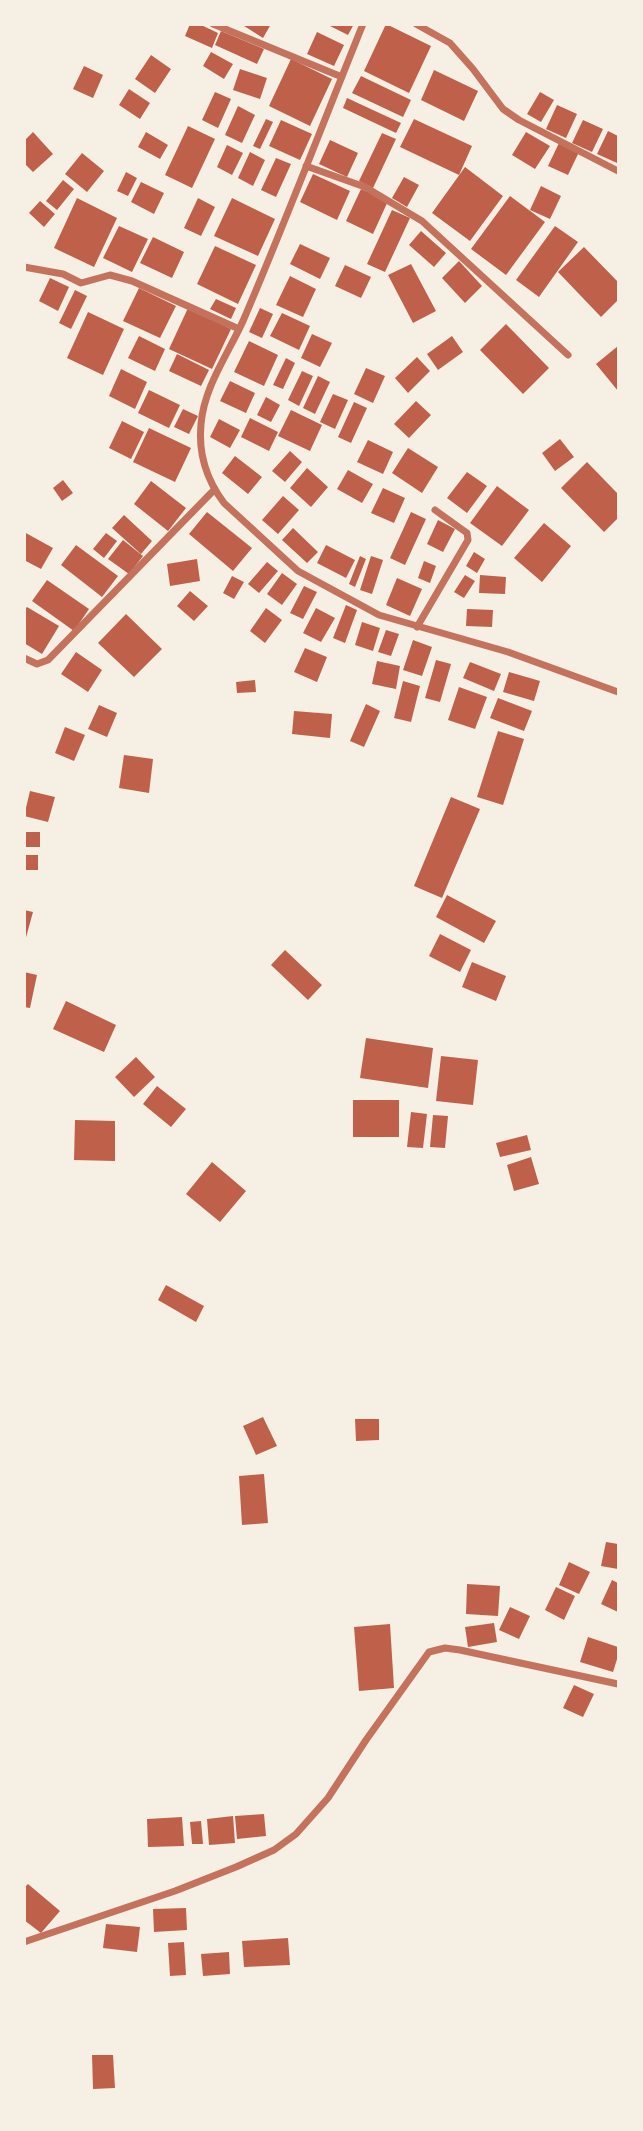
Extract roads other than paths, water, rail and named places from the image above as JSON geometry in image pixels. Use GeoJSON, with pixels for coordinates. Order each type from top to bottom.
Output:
{"type":"FeatureCollection","features":[{"type":"Feature","properties":{"kind":"street"},"geometry":{"type":"LineString","coordinates":[[213,24],[342,77]]}},
{"type":"Feature","properties":{"kind":"street"},"geometry":{"type":"LineString","coordinates":[[363,24],[239,329],[206,398],[201,422],[200,448],[204,468],[214,490],[224,503],[298,571],[379,615],[508,652],[618,692]]}},
{"type":"Feature","properties":{"kind":"street"},"geometry":{"type":"LineString","coordinates":[[416,24],[450,43],[503,108],[519,120],[618,171]]}},
{"type":"Feature","properties":{"kind":"street"},"geometry":{"type":"LineString","coordinates":[[306,166],[365,187],[422,221],[568,355]]}},
{"type":"Feature","properties":{"kind":"street"},"geometry":{"type":"LineString","coordinates":[[24,267],[63,274],[81,283],[110,275],[132,281],[239,329]]}},
{"type":"Feature","properties":{"kind":"street"},"geometry":{"type":"LineString","coordinates":[[24,658],[37,664],[48,660],[214,490]]}},
{"type":"Feature","properties":{"kind":"street"},"geometry":{"type":"LineString","coordinates":[[417,627],[468,540],[467,533],[435,510]]}},
{"type":"Feature","properties":{"kind":"street"},"geometry":{"type":"LineString","coordinates":[[24,1942],[175,1891],[274,1850],[296,1834],[328,1798],[429,1652],[445,1648],[460,1650],[618,1684]]}}]}
